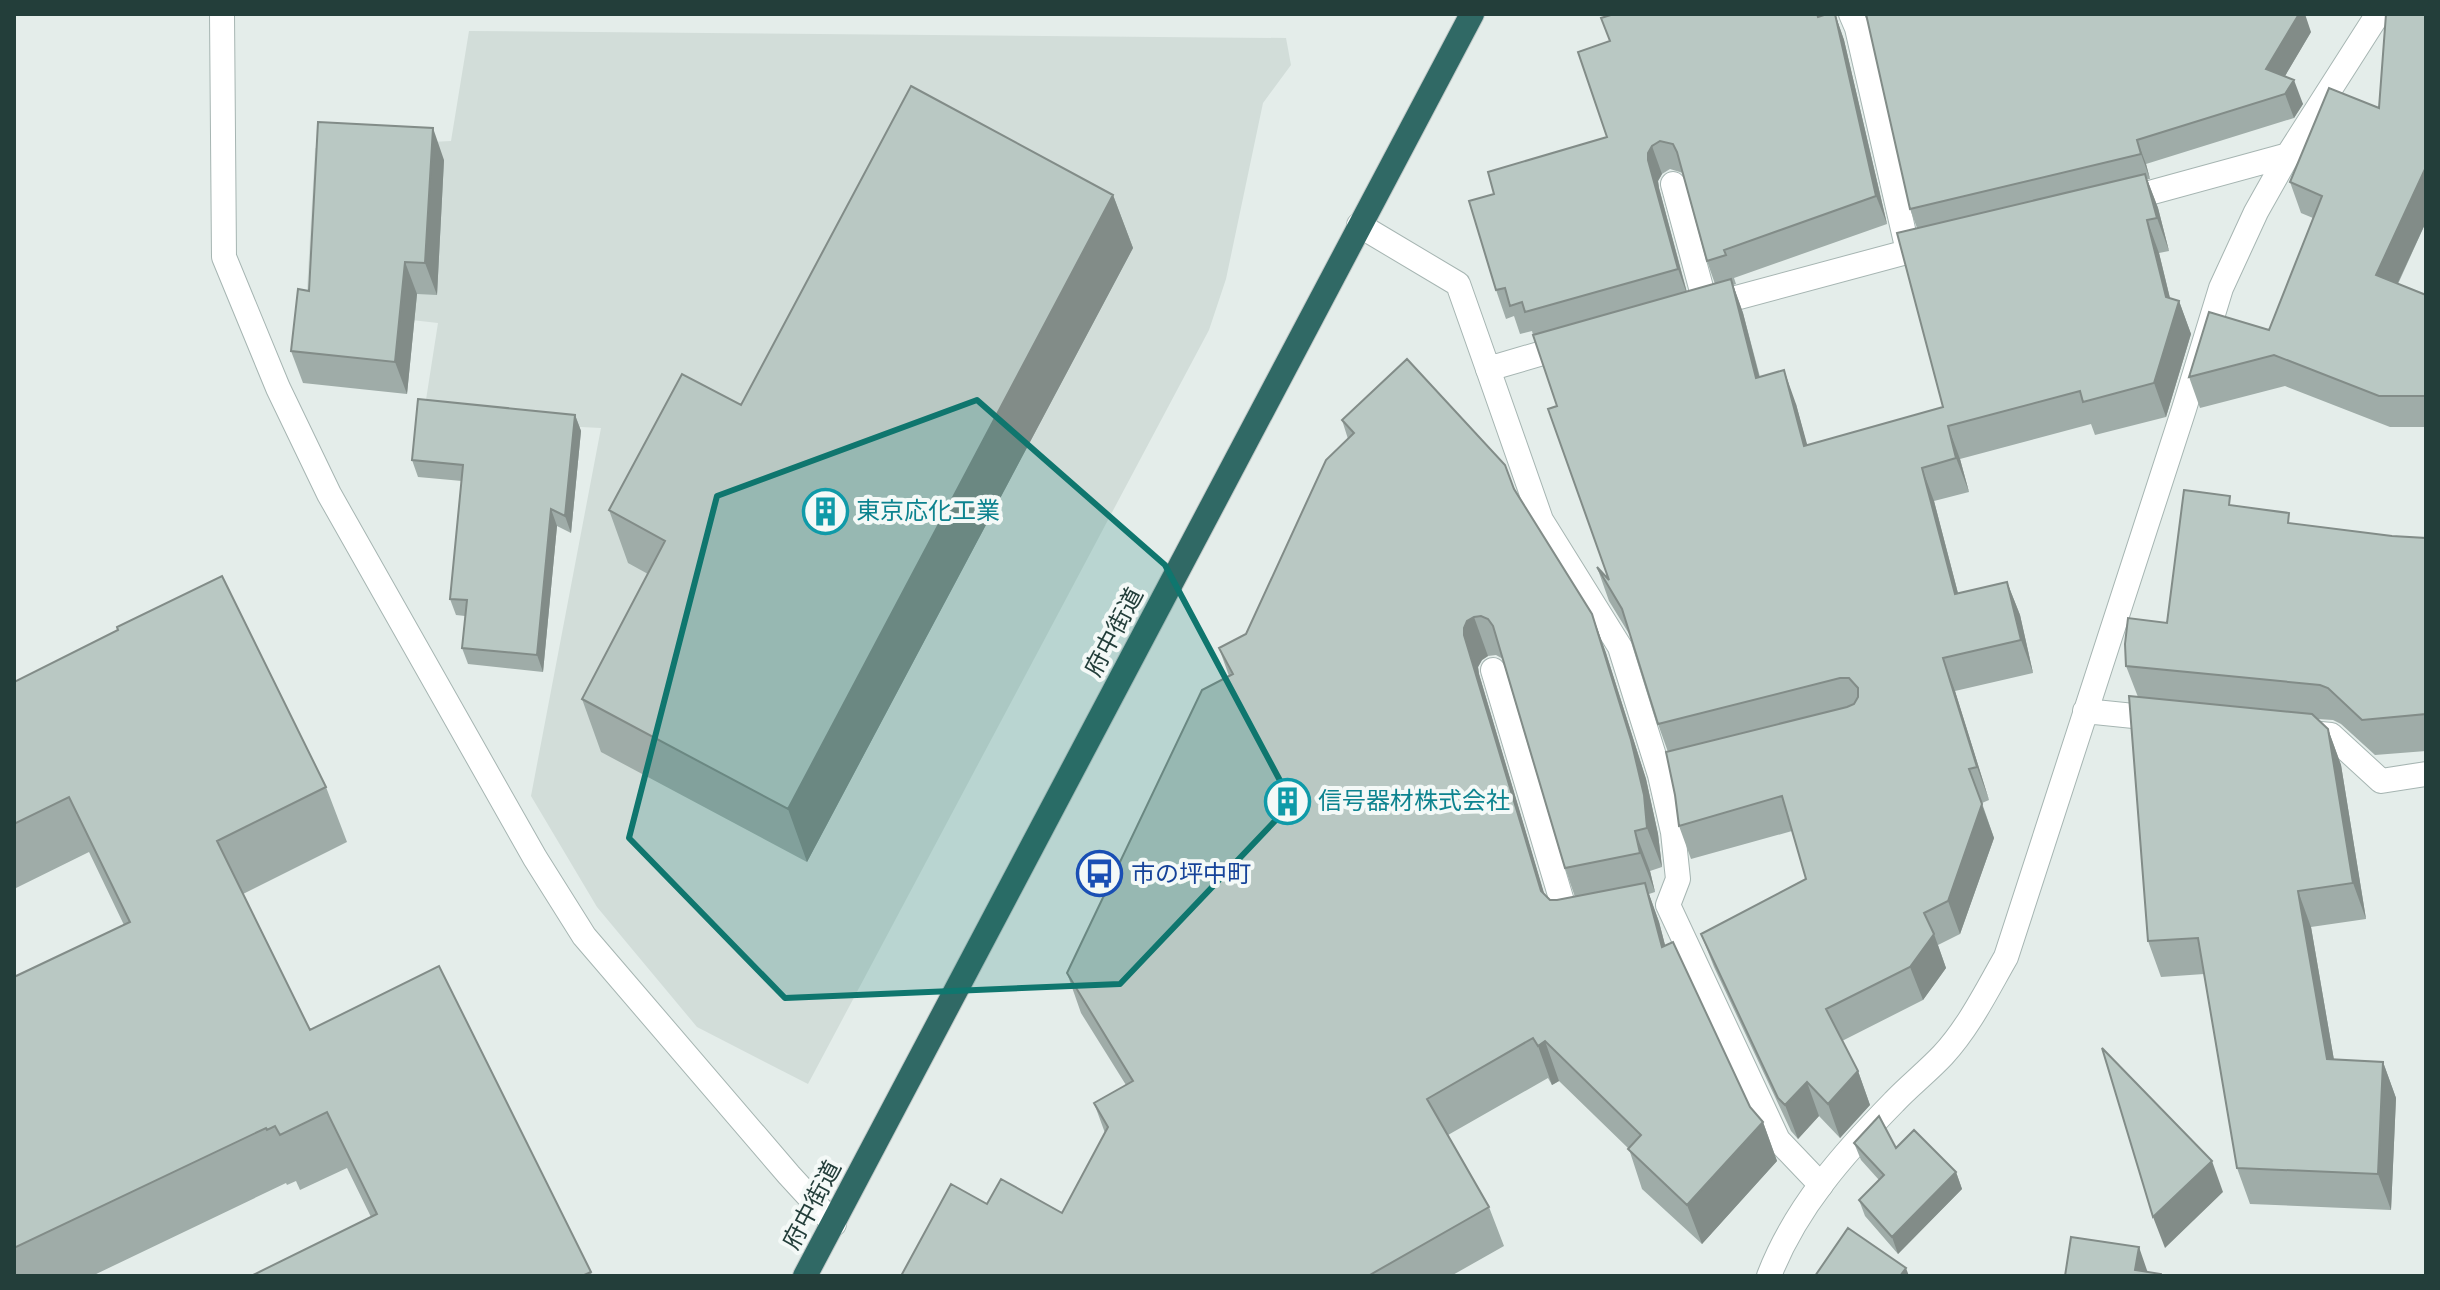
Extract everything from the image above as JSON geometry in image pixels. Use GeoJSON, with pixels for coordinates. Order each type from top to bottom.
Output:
{"type":"FeatureCollection","features":[{"type":"Feature","properties":{"kind":"highway","name":"府中街道"},"geometry":{"type":"LineString","coordinates":[[805,1276],[1472,14]]}},
{"type":"Feature","properties":{"kind":"street"},"geometry":{"type":"LineString","coordinates":[[222,14],[224,257],[278,388],[329,494],[535,858],[584,936],[834,1224]]}},
{"type":"Feature","properties":{"kind":"street"},"geometry":{"type":"LineString","coordinates":[[1851,14],[1857,28],[1908,251]]}},
{"type":"Feature","properties":{"kind":"street"},"geometry":{"type":"LineString","coordinates":[[1769,1276],[1798,1216],[1821,1185],[1894,1102],[1944,1054],[1977,1007],[2006,957],[2221,288],[2256,212],[2288,155],[2378,14]]}},
{"type":"Feature","properties":{"kind":"street"},"geometry":{"type":"LineString","coordinates":[[2099,206],[2288,155]]}},
{"type":"Feature","properties":{"kind":"street"},"geometry":{"type":"LineString","coordinates":[[1673,184],[1698,308],[1952,241]]}},
{"type":"Feature","properties":{"kind":"street"},"geometry":{"type":"LineString","coordinates":[[1359,225],[1458,284],[1541,520],[1620,647],[1668,773],[1678,879],[1668,905],[1778,1140],[1821,1185]]}},
{"type":"Feature","properties":{"kind":"street"},"geometry":{"type":"LineString","coordinates":[[1488,369],[1589,340]]}},
{"type":"Feature","properties":{"kind":"street"},"geometry":{"type":"LineString","coordinates":[[1493,670],[1569,925],[1597,919]]}},
{"type":"Feature","properties":{"kind":"street"},"geometry":{"type":"LineString","coordinates":[[2085,711],[2193,721]]}},
{"type":"Feature","properties":{"kind":"street"},"geometry":{"type":"LineString","coordinates":[[2270,729],[2331,735],[2381,781],[2426,774]]}},
{"type":"Feature","properties":{"kind":"street"},"geometry":{"type":"LineString","coordinates":[[1640,911],[1668,905]]}},
{"type":"Feature","properties":{"kind":"highlighted area"},"geometry":{"type":"Polygon","coordinates":[[[977,400],[1165,565],[1292,803],[1120,984],[785,998],[629,838],[717,496],[977,400]]]}},
{"type":"Feature","properties":{"kind":"shaded area"},"geometry":{"type":"Polygon","coordinates":[[[469,31],[1286,38],[1291,65],[1263,103],[1226,279],[1209,330],[808,1084],[697,1027],[597,907],[531,796],[601,428],[423,419],[438,323],[306,308],[315,148],[451,141],[469,31]]]}},
{"type":"Feature","properties":{"kind":"building"},"geometry":{"type":"Polygon","coordinates":[[[1614,14],[1817,14],[1818,17],[1835,14],[1876,196],[1724,250],[1726,255],[1707,261],[1677,152],[1673,144],[1660,141],[1652,146],[1648,160],[1678,269],[1525,312],[1522,302],[1510,306],[1505,288],[1496,290],[1469,201],[1494,194],[1488,172],[1607,137],[1578,52],[1610,41],[1601,18],[1614,14]]]}},
{"type":"Feature","properties":{"kind":"building"},"geometry":{"type":"Polygon","coordinates":[[[1866,14],[2299,14],[2266,69],[2294,80],[2285,94],[2137,140],[2141,154],[1910,209],[1866,14]]]}},
{"type":"Feature","properties":{"kind":"building"},"geometry":{"type":"Polygon","coordinates":[[[2386,14],[2426,14],[2426,167],[2376,275],[2426,295],[2426,396],[2379,396],[2274,355],[2189,377],[2209,312],[2269,330],[2322,196],[2290,182],[2329,88],[2379,108],[2386,14]]]}},
{"type":"Feature","properties":{"kind":"building","name":"東京応化工業"},"geometry":{"type":"Polygon","coordinates":[[[911,86],[1113,195],[788,809],[582,699],[665,541],[609,510],[682,374],[741,405],[911,86]]]}},
{"type":"Feature","properties":{"kind":"building"},"geometry":{"type":"Polygon","coordinates":[[[318,122],[433,128],[425,263],[405,262],[395,362],[291,351],[298,289],[309,291],[318,122]]]}},
{"type":"Feature","properties":{"kind":"building"},"geometry":{"type":"Polygon","coordinates":[[[2145,174],[2157,218],[2147,220],[2166,297],[2179,301],[2154,383],[2083,402],[2080,391],[1948,426],[1956,458],[1922,468],[1955,594],[2007,582],[2021,640],[1943,658],[1977,767],[1969,769],[1982,804],[1948,901],[1924,913],[1934,934],[1910,967],[1826,1009],[1858,1071],[1828,1104],[1807,1082],[1785,1105],[1778,1098],[1701,934],[1806,879],[1782,796],[1679,826],[1666,752],[1847,707],[1854,704],[1858,688],[1849,678],[1840,678],[1658,724],[1622,609],[1597,567],[1609,580],[1548,409],[1557,406],[1533,335],[1731,279],[1756,378],[1784,370],[1804,446],[1943,407],[1897,233],[2145,174]]]}},
{"type":"Feature","properties":{"kind":"building"},"geometry":{"type":"Polygon","coordinates":[[[1407,359],[1505,465],[1514,489],[1592,614],[1631,740],[1644,795],[1647,828],[1635,831],[1640,853],[1565,868],[1493,626],[1481,616],[1467,621],[1464,635],[1541,891],[1550,900],[1557,900],[1645,883],[1662,947],[1673,942],[1750,1107],[1763,1122],[1687,1205],[1628,1149],[1641,1135],[1545,1041],[1538,1046],[1533,1038],[1427,1099],[1489,1207],[1368,1276],[901,1276],[951,1184],[987,1204],[1001,1179],[1062,1213],[1108,1127],[1094,1103],[1133,1081],[1067,973],[1202,690],[1233,674],[1219,648],[1246,634],[1326,460],[1354,433],[1342,420],[1407,359]]]}},
{"type":"Feature","properties":{"kind":"building"},"geometry":{"type":"Polygon","coordinates":[[[418,399],[575,415],[565,516],[551,509],[537,655],[462,648],[467,600],[450,599],[463,465],[412,460],[418,399]]]}},
{"type":"Feature","properties":{"kind":"building"},"geometry":{"type":"Polygon","coordinates":[[[2184,490],[2230,496],[2229,505],[2289,513],[2288,523],[2426,538],[2426,714],[2362,720],[2328,688],[2320,685],[2126,666],[2128,618],[2167,623],[2184,490]]]}},
{"type":"Feature","properties":{"kind":"building"},"geometry":{"type":"Polygon","coordinates":[[[222,576],[326,787],[217,841],[310,1030],[439,966],[591,1272],[582,1276],[251,1276],[377,1214],[327,1112],[280,1135],[275,1126],[266,1128],[14,1248],[14,977],[130,922],[69,797],[14,824],[14,682],[222,576]]]}},
{"type":"Feature","properties":{"kind":"building"},"geometry":{"type":"Polygon","coordinates":[[[2129,696],[2312,714],[2328,729],[2353,883],[2298,891],[2327,1059],[2383,1062],[2378,1174],[2237,1168],[2198,938],[2148,941],[2129,696]]]}},
{"type":"Feature","properties":{"kind":"building"},"geometry":{"type":"Polygon","coordinates":[[[2102,1048],[2212,1161],[2153,1217],[2102,1048]]]}},
{"type":"Feature","properties":{"kind":"building"},"geometry":{"type":"Polygon","coordinates":[[[1879,1116],[1896,1148],[1914,1130],[1956,1172],[1892,1237],[1859,1200],[1884,1175],[1854,1143],[1879,1116]]]}},
{"type":"Feature","properties":{"kind":"building"},"geometry":{"type":"Polygon","coordinates":[[[1848,1228],[1906,1268],[1900,1276],[1815,1276],[1848,1228]]]}},
{"type":"Feature","properties":{"kind":"building"},"geometry":{"type":"Polygon","coordinates":[[[2071,1237],[2139,1247],[2135,1270],[2161,1276],[2065,1276],[2071,1237]]]}},
{"type":"Feature","properties":{"kind":"place","name":"東京応化工業"},"geometry":{"type":"Point","coordinates":[825,511]}},
{"type":"Feature","properties":{"kind":"place","name":"信号器材株式会社"},"geometry":{"type":"Point","coordinates":[1287,801]}},
{"type":"Feature","properties":{"kind":"place","name":"市の坪中町"},"geometry":{"type":"Point","coordinates":[1100,874]}}]}
